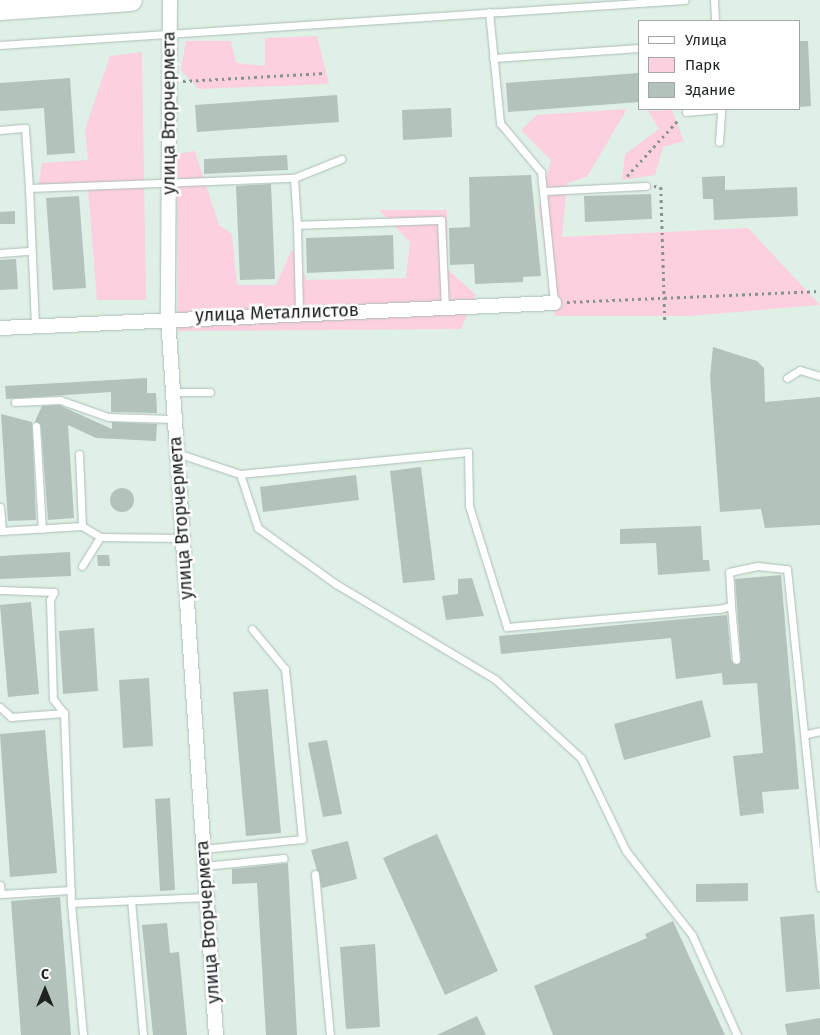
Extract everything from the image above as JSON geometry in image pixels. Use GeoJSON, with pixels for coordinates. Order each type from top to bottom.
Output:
{"type":"FeatureCollection","features":[{"type":"Feature","properties":{"kind":"main road"},"geometry":{"type":"LineString","coordinates":[[0,9],[131,0]]}},
{"type":"Feature","properties":{"kind":"street","name":"улица Вторчермета"},"geometry":{"type":"LineString","coordinates":[[170,0],[168,317],[216,1035]]}},
{"type":"Feature","properties":{"kind":"street","name":"улица Металлистов"},"geometry":{"type":"LineString","coordinates":[[0,328],[168,317],[554,303]]}},
{"type":"Feature","properties":{"kind":"lane"},"geometry":{"type":"LineString","coordinates":[[0,46],[170,32],[685,0]]}},
{"type":"Feature","properties":{"kind":"lane"},"geometry":{"type":"LineString","coordinates":[[714,0],[716,20]]}},
{"type":"Feature","properties":{"kind":"lane"},"geometry":{"type":"LineString","coordinates":[[489,12],[500,123],[541,172],[554,303]]}},
{"type":"Feature","properties":{"kind":"lane"},"geometry":{"type":"LineString","coordinates":[[493,58],[638,48]]}},
{"type":"Feature","properties":{"kind":"lane"},"geometry":{"type":"LineString","coordinates":[[686,112],[709,110]]}},
{"type":"Feature","properties":{"kind":"lane"},"geometry":{"type":"LineString","coordinates":[[719,142],[720,110]]}},
{"type":"Feature","properties":{"kind":"lane"},"geometry":{"type":"LineString","coordinates":[[0,130],[25,128],[34,326]]}},
{"type":"Feature","properties":{"kind":"lane"},"geometry":{"type":"LineString","coordinates":[[29,188],[294,178],[341,159]]}},
{"type":"Feature","properties":{"kind":"lane"},"geometry":{"type":"LineString","coordinates":[[294,178],[299,312]]}},
{"type":"Feature","properties":{"kind":"lane"},"geometry":{"type":"LineString","coordinates":[[543,190],[646,186]]}},
{"type":"Feature","properties":{"kind":"lane"},"geometry":{"type":"LineString","coordinates":[[297,225],[442,220],[445,307]]}},
{"type":"Feature","properties":{"kind":"lane"},"geometry":{"type":"LineString","coordinates":[[0,253],[32,251]]}},
{"type":"Feature","properties":{"kind":"lane"},"geometry":{"type":"LineString","coordinates":[[787,378],[800,370],[820,376]]}},
{"type":"Feature","properties":{"kind":"lane"},"geometry":{"type":"LineString","coordinates":[[172,392],[210,392]]}},
{"type":"Feature","properties":{"kind":"lane"},"geometry":{"type":"LineString","coordinates":[[15,402],[60,400],[108,417],[174,419]]}},
{"type":"Feature","properties":{"kind":"lane"},"geometry":{"type":"LineString","coordinates":[[36,426],[42,529]]}},
{"type":"Feature","properties":{"kind":"lane"},"geometry":{"type":"LineString","coordinates":[[176,453],[240,474],[468,452],[469,506],[507,627],[731,606]]}},
{"type":"Feature","properties":{"kind":"lane"},"geometry":{"type":"LineString","coordinates":[[79,454],[82,526]]}},
{"type":"Feature","properties":{"kind":"lane"},"geometry":{"type":"LineString","coordinates":[[240,474],[258,528],[336,584],[495,679],[582,758],[626,851],[692,936],[737,1035]]}},
{"type":"Feature","properties":{"kind":"lane"},"geometry":{"type":"LineString","coordinates":[[0,507],[1,531],[82,526],[100,537],[182,538]]}},
{"type":"Feature","properties":{"kind":"lane"},"geometry":{"type":"LineString","coordinates":[[82,566],[100,537]]}},
{"type":"Feature","properties":{"kind":"lane"},"geometry":{"type":"LineString","coordinates":[[736,660],[729,572],[757,566],[788,569],[807,734],[820,887]]}},
{"type":"Feature","properties":{"kind":"lane"},"geometry":{"type":"LineString","coordinates":[[0,590],[54,592],[50,600],[53,699],[64,713],[71,903],[83,1035]]}},
{"type":"Feature","properties":{"kind":"lane"},"geometry":{"type":"LineString","coordinates":[[203,849],[302,839],[285,669],[252,629]]}},
{"type":"Feature","properties":{"kind":"lane"},"geometry":{"type":"LineString","coordinates":[[0,706],[10,717],[64,713]]}},
{"type":"Feature","properties":{"kind":"lane"},"geometry":{"type":"LineString","coordinates":[[807,734],[820,731]]}},
{"type":"Feature","properties":{"kind":"lane"},"geometry":{"type":"LineString","coordinates":[[204,866],[284,858]]}},
{"type":"Feature","properties":{"kind":"lane"},"geometry":{"type":"LineString","coordinates":[[315,874],[330,1035]]}},
{"type":"Feature","properties":{"kind":"lane"},"geometry":{"type":"LineString","coordinates":[[0,884],[1,894],[71,890]]}},
{"type":"Feature","properties":{"kind":"lane"},"geometry":{"type":"LineString","coordinates":[[71,903],[207,897]]}},
{"type":"Feature","properties":{"kind":"lane"},"geometry":{"type":"LineString","coordinates":[[131,900],[143,1035]]}},
{"type":"Feature","properties":{"kind":"path"},"geometry":{"type":"LineString","coordinates":[[169,82],[325,73]]}},
{"type":"Feature","properties":{"kind":"path"},"geometry":{"type":"LineString","coordinates":[[618,187],[686,112]]}},
{"type":"Feature","properties":{"kind":"path"},"geometry":{"type":"LineString","coordinates":[[646,186],[661,187],[665,321]]}},
{"type":"Feature","properties":{"kind":"path"},"geometry":{"type":"LineString","coordinates":[[554,303],[820,290]]}},
{"type":"Feature","properties":{"kind":"green space"},"geometry":{"type":"Polygon","coordinates":[[[317,36],[329,84],[199,89],[181,70],[186,41],[231,41],[236,63],[265,66],[265,38],[317,36]]]}},
{"type":"Feature","properties":{"kind":"green space"},"geometry":{"type":"Polygon","coordinates":[[[142,52],[146,300],[97,300],[88,189],[38,189],[42,163],[88,160],[85,130],[110,56],[142,52]]]}},
{"type":"Feature","properties":{"kind":"green space"},"geometry":{"type":"Polygon","coordinates":[[[627,109],[587,177],[567,183],[562,237],[748,228],[820,305],[689,316],[555,316],[539,209],[551,160],[521,130],[537,115],[627,109]]]}},
{"type":"Feature","properties":{"kind":"green space"},"geometry":{"type":"Polygon","coordinates":[[[672,110],[684,141],[663,147],[655,175],[622,180],[625,154],[659,129],[648,111],[672,110]]]}},
{"type":"Feature","properties":{"kind":"green space"},"geometry":{"type":"Polygon","coordinates":[[[195,151],[219,225],[232,234],[237,285],[276,285],[292,249],[307,280],[406,278],[410,242],[379,210],[447,210],[448,270],[476,295],[461,329],[178,331],[177,154],[195,151]]]}},
{"type":"Feature","properties":{"kind":"building"},"geometry":{"type":"Polygon","coordinates":[[[800,41],[808,41],[811,106],[800,107],[800,41]]]}},
{"type":"Feature","properties":{"kind":"building"},"geometry":{"type":"Polygon","coordinates":[[[638,73],[638,102],[508,112],[506,83],[638,73]]]}},
{"type":"Feature","properties":{"kind":"building"},"geometry":{"type":"Polygon","coordinates":[[[70,78],[75,153],[47,155],[44,108],[0,111],[0,83],[70,78]]]}},
{"type":"Feature","properties":{"kind":"building"},"geometry":{"type":"Polygon","coordinates":[[[337,95],[339,122],[197,132],[195,105],[337,95]]]}},
{"type":"Feature","properties":{"kind":"building"},"geometry":{"type":"Polygon","coordinates":[[[451,108],[452,137],[403,140],[402,110],[451,108]]]}},
{"type":"Feature","properties":{"kind":"building"},"geometry":{"type":"Polygon","coordinates":[[[287,155],[288,170],[204,174],[204,159],[287,155]]]}},
{"type":"Feature","properties":{"kind":"building"},"geometry":{"type":"Polygon","coordinates":[[[531,175],[541,276],[523,277],[523,282],[475,284],[474,264],[450,265],[449,228],[470,227],[469,177],[531,175]]]}},
{"type":"Feature","properties":{"kind":"building"},"geometry":{"type":"Polygon","coordinates":[[[725,176],[725,190],[797,187],[798,216],[714,220],[713,199],[703,199],[702,177],[725,176]]]}},
{"type":"Feature","properties":{"kind":"building"},"geometry":{"type":"Polygon","coordinates":[[[271,184],[275,279],[240,280],[236,186],[271,184]]]}},
{"type":"Feature","properties":{"kind":"building"},"geometry":{"type":"Polygon","coordinates":[[[651,194],[652,219],[585,222],[584,196],[651,194]]]}},
{"type":"Feature","properties":{"kind":"building"},"geometry":{"type":"Polygon","coordinates":[[[79,196],[86,288],[53,290],[46,198],[79,196]]]}},
{"type":"Feature","properties":{"kind":"building"},"geometry":{"type":"Polygon","coordinates":[[[15,211],[15,224],[0,224],[0,212],[15,211]]]}},
{"type":"Feature","properties":{"kind":"building"},"geometry":{"type":"Polygon","coordinates":[[[393,235],[394,269],[307,273],[306,238],[393,235]]]}},
{"type":"Feature","properties":{"kind":"building"},"geometry":{"type":"Polygon","coordinates":[[[16,259],[18,289],[0,290],[0,260],[16,259]]]}},
{"type":"Feature","properties":{"kind":"building"},"geometry":{"type":"Polygon","coordinates":[[[713,347],[757,361],[764,368],[765,402],[820,397],[820,525],[765,528],[761,509],[720,512],[710,376],[713,347]]]}},
{"type":"Feature","properties":{"kind":"building"},"geometry":{"type":"Polygon","coordinates":[[[147,378],[147,393],[156,393],[157,413],[111,412],[111,392],[6,399],[5,386],[147,378]]]}},
{"type":"Feature","properties":{"kind":"building"},"geometry":{"type":"Polygon","coordinates":[[[59,405],[112,429],[112,422],[157,424],[156,441],[96,438],[68,425],[74,518],[48,520],[41,426],[35,421],[42,406],[59,405]]]}},
{"type":"Feature","properties":{"kind":"building"},"geometry":{"type":"Polygon","coordinates":[[[1,414],[32,422],[36,520],[8,521],[1,414]]]}},
{"type":"Feature","properties":{"kind":"building"},"geometry":{"type":"Polygon","coordinates":[[[421,467],[435,580],[403,583],[390,471],[421,467]]]}},
{"type":"Feature","properties":{"kind":"building"},"geometry":{"type":"Polygon","coordinates":[[[356,475],[359,500],[263,512],[260,487],[356,475]]]}},
{"type":"Feature","properties":{"kind":"building"},"geometry":{"type":"Polygon","coordinates":[[[117,488],[127,488],[134,495],[134,505],[127,512],[117,512],[110,505],[110,495],[117,488]]]}},
{"type":"Feature","properties":{"kind":"building"},"geometry":{"type":"Polygon","coordinates":[[[701,526],[703,560],[709,560],[710,571],[658,575],[656,543],[620,544],[620,529],[701,526]]]}},
{"type":"Feature","properties":{"kind":"building"},"geometry":{"type":"Polygon","coordinates":[[[70,552],[71,576],[0,579],[0,556],[70,552]]]}},
{"type":"Feature","properties":{"kind":"building"},"geometry":{"type":"Polygon","coordinates":[[[97,555],[109,555],[110,566],[98,566],[97,555]]]}},
{"type":"Feature","properties":{"kind":"building"},"geometry":{"type":"Polygon","coordinates":[[[781,575],[799,789],[762,792],[764,813],[740,816],[733,756],[763,753],[757,683],[723,685],[722,673],[676,679],[671,638],[501,654],[499,636],[727,615],[731,660],[737,665],[741,660],[735,579],[781,575]]]}},
{"type":"Feature","properties":{"kind":"building"},"geometry":{"type":"Polygon","coordinates":[[[472,578],[484,616],[446,620],[442,596],[458,594],[458,579],[472,578]]]}},
{"type":"Feature","properties":{"kind":"building"},"geometry":{"type":"Polygon","coordinates":[[[31,602],[39,694],[8,697],[0,605],[31,602]]]}},
{"type":"Feature","properties":{"kind":"building"},"geometry":{"type":"Polygon","coordinates":[[[94,628],[98,691],[63,694],[59,631],[94,628]]]}},
{"type":"Feature","properties":{"kind":"building"},"geometry":{"type":"Polygon","coordinates":[[[149,678],[153,746],[123,748],[119,680],[149,678]]]}},
{"type":"Feature","properties":{"kind":"building"},"geometry":{"type":"Polygon","coordinates":[[[268,689],[281,833],[246,836],[233,692],[268,689]]]}},
{"type":"Feature","properties":{"kind":"building"},"geometry":{"type":"Polygon","coordinates":[[[702,700],[711,737],[624,760],[614,724],[702,700]]]}},
{"type":"Feature","properties":{"kind":"building"},"geometry":{"type":"Polygon","coordinates":[[[45,730],[57,873],[10,877],[0,734],[45,730]]]}},
{"type":"Feature","properties":{"kind":"building"},"geometry":{"type":"Polygon","coordinates":[[[327,740],[342,814],[323,817],[308,743],[327,740]]]}},
{"type":"Feature","properties":{"kind":"building"},"geometry":{"type":"Polygon","coordinates":[[[170,798],[175,890],[160,891],[155,799],[170,798]]]}},
{"type":"Feature","properties":{"kind":"building"},"geometry":{"type":"Polygon","coordinates":[[[437,834],[498,971],[445,995],[383,858],[437,834]]]}},
{"type":"Feature","properties":{"kind":"building"},"geometry":{"type":"Polygon","coordinates":[[[348,841],[357,879],[322,888],[311,850],[348,841]]]}},
{"type":"Feature","properties":{"kind":"building"},"geometry":{"type":"Polygon","coordinates":[[[288,863],[297,1035],[266,1035],[257,883],[232,884],[232,869],[288,863]]]}},
{"type":"Feature","properties":{"kind":"building"},"geometry":{"type":"Polygon","coordinates":[[[748,883],[748,901],[696,902],[696,884],[748,883]]]}},
{"type":"Feature","properties":{"kind":"building"},"geometry":{"type":"Polygon","coordinates":[[[60,897],[71,1035],[21,1035],[11,901],[60,897]]]}},
{"type":"Feature","properties":{"kind":"building"},"geometry":{"type":"Polygon","coordinates":[[[814,914],[820,989],[786,992],[780,917],[814,914]]]}},
{"type":"Feature","properties":{"kind":"building"},"geometry":{"type":"Polygon","coordinates":[[[673,921],[725,1035],[553,1035],[534,986],[647,938],[645,934],[673,921]]]}},
{"type":"Feature","properties":{"kind":"building"},"geometry":{"type":"Polygon","coordinates":[[[167,923],[170,953],[179,952],[187,1035],[153,1035],[142,925],[167,923]]]}},
{"type":"Feature","properties":{"kind":"building"},"geometry":{"type":"Polygon","coordinates":[[[375,944],[380,1027],[346,1029],[340,947],[375,944]]]}},
{"type":"Feature","properties":{"kind":"building"},"geometry":{"type":"Polygon","coordinates":[[[477,1016],[486,1035],[437,1035],[477,1016]]]}},
{"type":"Feature","properties":{"kind":"building"},"geometry":{"type":"Polygon","coordinates":[[[820,1018],[820,1035],[787,1035],[785,1024],[820,1018]]]}}]}
